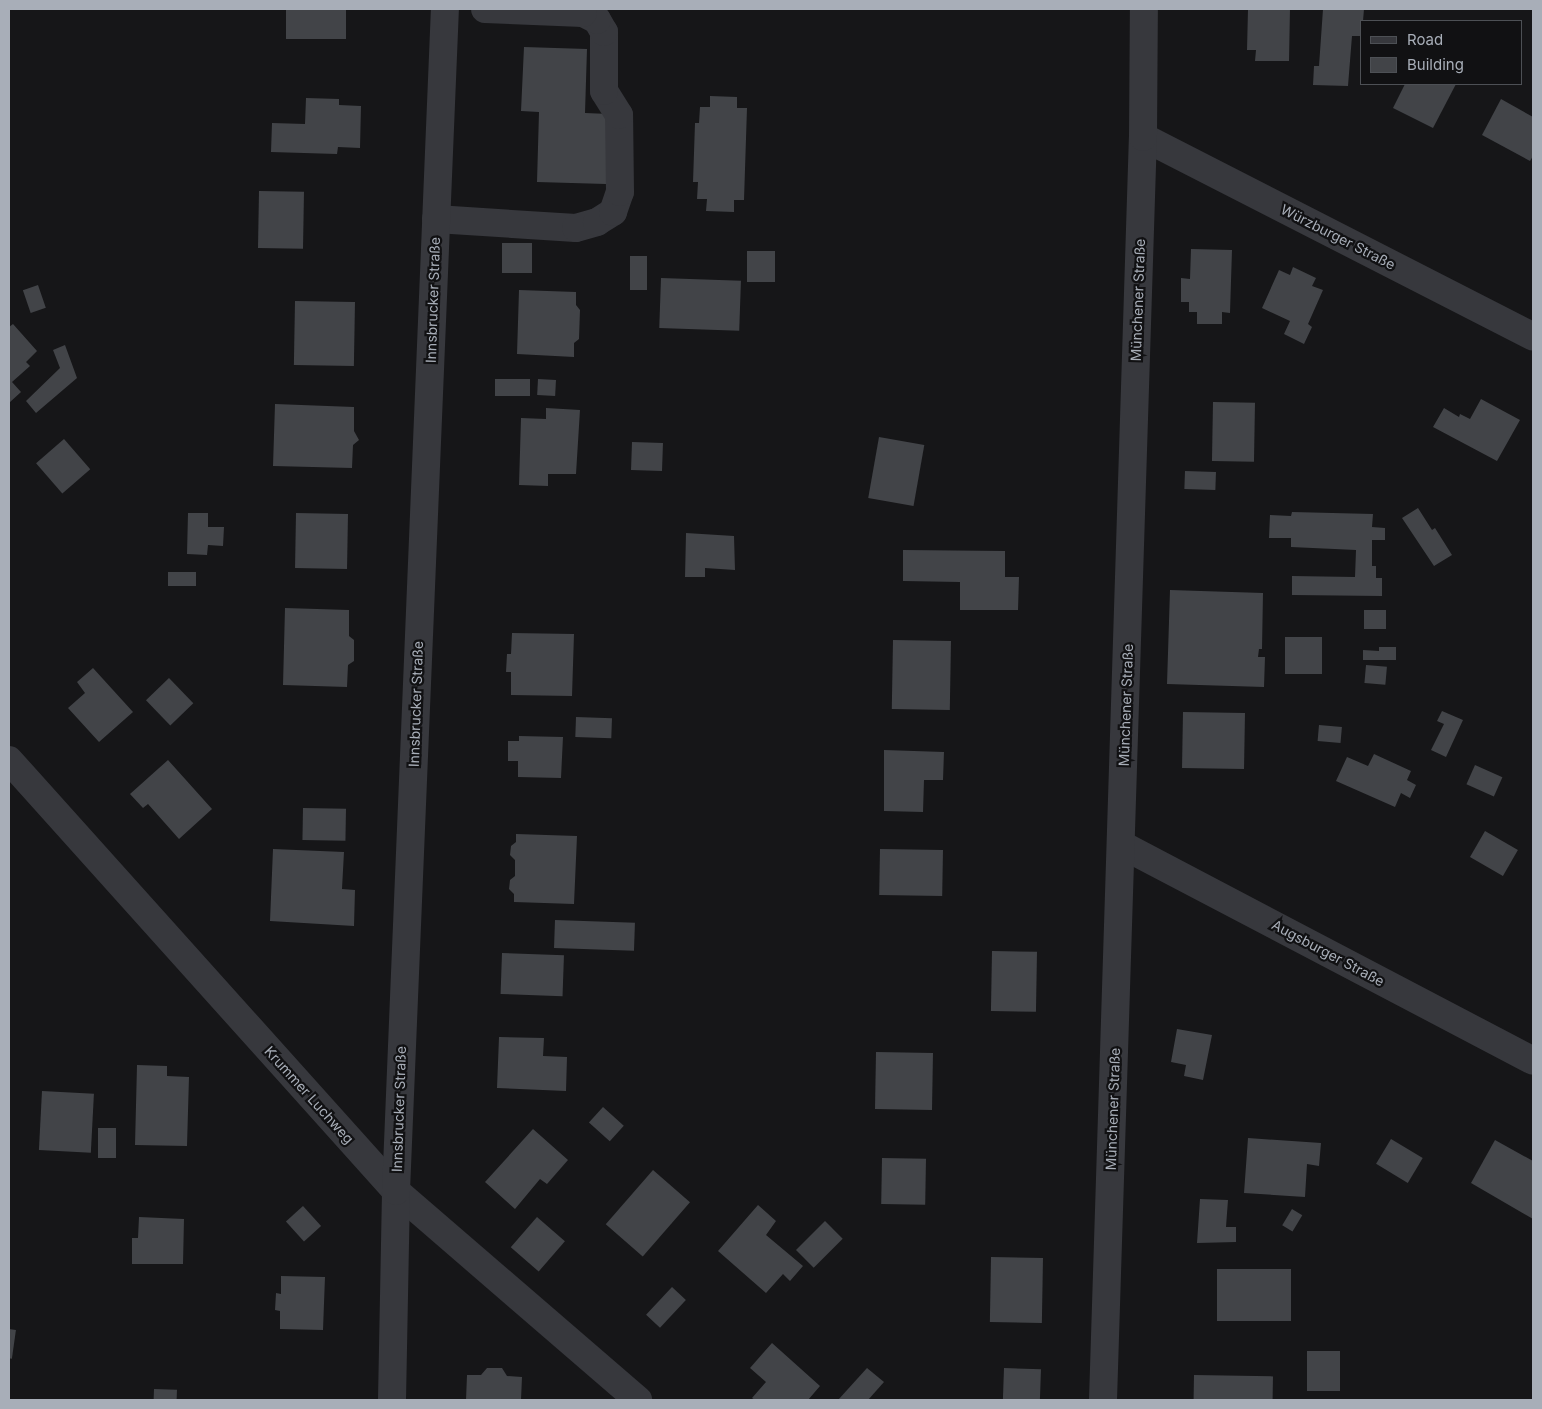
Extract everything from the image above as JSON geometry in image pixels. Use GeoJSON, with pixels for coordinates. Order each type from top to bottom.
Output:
{"type":"FeatureCollection","features":[{"type":"Feature","properties":{"kind":"street","name":"Innsbrucker Straße"},"geometry":{"type":"LineString","coordinates":[[392,1400],[396,1191],[444,9]]}},
{"type":"Feature","properties":{"kind":"street"},"geometry":{"type":"LineString","coordinates":[[436,220],[576,228],[597,222],[613,212],[620,192],[619,115],[604,91],[604,32],[597,20],[583,13],[485,9]]}},
{"type":"Feature","properties":{"kind":"street","name":"Münchener Straße"},"geometry":{"type":"LineString","coordinates":[[1104,1400],[1143,136],[1144,9]]}},
{"type":"Feature","properties":{"kind":"street","name":"Würzburger Straße"},"geometry":{"type":"LineString","coordinates":[[1143,136],[1533,337]]}},
{"type":"Feature","properties":{"kind":"street","name":"Krummer Luchweg"},"geometry":{"type":"LineString","coordinates":[[9,760],[396,1191],[638,1400]]}},
{"type":"Feature","properties":{"kind":"street","name":"Augsburger Straße"},"geometry":{"type":"LineString","coordinates":[[1122,845],[1533,1061]]}},
{"type":"Feature","properties":{"kind":"building"},"geometry":{"type":"Polygon","coordinates":[[[286,9],[346,9],[346,39],[286,39],[286,9]]]}},
{"type":"Feature","properties":{"kind":"building"},"geometry":{"type":"Polygon","coordinates":[[[1248,9],[1290,9],[1289,61],[1255,61],[1256,50],[1247,50],[1248,9]]]}},
{"type":"Feature","properties":{"kind":"building"},"geometry":{"type":"Polygon","coordinates":[[[1323,9],[1364,9],[1363,20],[1360,20],[1360,36],[1352,36],[1348,86],[1313,85],[1314,66],[1319,66],[1323,9]]]}},
{"type":"Feature","properties":{"kind":"building"},"geometry":{"type":"Polygon","coordinates":[[[524,47],[587,49],[585,113],[609,114],[606,184],[537,182],[539,112],[521,111],[524,47]]]}},
{"type":"Feature","properties":{"kind":"building"},"geometry":{"type":"Polygon","coordinates":[[[1404,85],[1455,85],[1433,128],[1393,108],[1404,85]]]}},
{"type":"Feature","properties":{"kind":"building"},"geometry":{"type":"Polygon","coordinates":[[[710,96],[737,97],[737,108],[747,108],[744,200],[734,200],[734,212],[706,211],[707,199],[697,199],[698,182],[693,182],[695,123],[699,123],[700,107],[710,107],[710,96]]]}},
{"type":"Feature","properties":{"kind":"building"},"geometry":{"type":"Polygon","coordinates":[[[306,98],[339,99],[339,105],[361,106],[360,148],[338,147],[337,154],[271,152],[272,123],[305,124],[306,98]]]}},
{"type":"Feature","properties":{"kind":"building"},"geometry":{"type":"Polygon","coordinates":[[[1501,99],[1533,117],[1533,156],[1530,161],[1482,135],[1501,99]]]}},
{"type":"Feature","properties":{"kind":"building"},"geometry":{"type":"Polygon","coordinates":[[[259,191],[304,192],[303,249],[258,248],[259,191]]]}},
{"type":"Feature","properties":{"kind":"building"},"geometry":{"type":"Polygon","coordinates":[[[502,243],[532,243],[532,273],[502,273],[502,243]]]}},
{"type":"Feature","properties":{"kind":"building"},"geometry":{"type":"Polygon","coordinates":[[[1191,249],[1232,250],[1230,313],[1222,312],[1222,324],[1197,324],[1197,312],[1189,312],[1189,302],[1181,302],[1181,278],[1190,279],[1191,249]]]}},
{"type":"Feature","properties":{"kind":"building"},"geometry":{"type":"Polygon","coordinates":[[[747,251],[775,251],[775,282],[747,282],[747,251]]]}},
{"type":"Feature","properties":{"kind":"building"},"geometry":{"type":"Polygon","coordinates":[[[630,256],[647,256],[647,290],[630,290],[630,256]]]}},
{"type":"Feature","properties":{"kind":"building"},"geometry":{"type":"Polygon","coordinates":[[[1293,267],[1316,278],[1312,286],[1323,290],[1308,324],[1312,327],[1304,344],[1284,334],[1290,321],[1262,308],[1279,270],[1290,275],[1293,267]]]}},
{"type":"Feature","properties":{"kind":"building"},"geometry":{"type":"Polygon","coordinates":[[[661,278],[741,281],[739,331],[659,328],[661,278]]]}},
{"type":"Feature","properties":{"kind":"building"},"geometry":{"type":"Polygon","coordinates":[[[38,285],[46,308],[31,313],[23,290],[38,285]]]}},
{"type":"Feature","properties":{"kind":"building"},"geometry":{"type":"Polygon","coordinates":[[[519,290],[576,292],[576,305],[580,310],[579,339],[574,343],[574,357],[517,354],[519,290]]]}},
{"type":"Feature","properties":{"kind":"building"},"geometry":{"type":"Polygon","coordinates":[[[295,301],[355,302],[354,366],[294,365],[295,301]]]}},
{"type":"Feature","properties":{"kind":"building"},"geometry":{"type":"Polygon","coordinates":[[[13,324],[37,351],[26,362],[30,366],[12,382],[21,392],[9,403],[9,327],[13,324]]]}},
{"type":"Feature","properties":{"kind":"building"},"geometry":{"type":"Polygon","coordinates":[[[65,345],[77,378],[36,413],[26,401],[60,368],[53,350],[65,345]]]}},
{"type":"Feature","properties":{"kind":"building"},"geometry":{"type":"Polygon","coordinates":[[[495,379],[530,379],[530,396],[495,396],[495,379]]]}},
{"type":"Feature","properties":{"kind":"building"},"geometry":{"type":"Polygon","coordinates":[[[538,379],[556,380],[555,396],[537,395],[538,379]]]}},
{"type":"Feature","properties":{"kind":"building"},"geometry":{"type":"Polygon","coordinates":[[[1481,399],[1520,420],[1497,461],[1433,427],[1444,408],[1459,417],[1460,414],[1470,419],[1481,399]]]}},
{"type":"Feature","properties":{"kind":"building"},"geometry":{"type":"Polygon","coordinates":[[[1213,402],[1255,403],[1254,462],[1212,461],[1213,402]]]}},
{"type":"Feature","properties":{"kind":"building"},"geometry":{"type":"Polygon","coordinates":[[[275,404],[354,407],[354,431],[359,440],[353,445],[352,468],[273,466],[275,404]]]}},
{"type":"Feature","properties":{"kind":"building"},"geometry":{"type":"Polygon","coordinates":[[[546,408],[580,410],[576,474],[548,474],[548,486],[519,485],[521,418],[546,419],[546,408]]]}},
{"type":"Feature","properties":{"kind":"building"},"geometry":{"type":"Polygon","coordinates":[[[879,437],[924,445],[914,506],[868,498],[879,437]]]}},
{"type":"Feature","properties":{"kind":"building"},"geometry":{"type":"Polygon","coordinates":[[[64,439],[90,469],[62,493],[36,463],[64,439]]]}},
{"type":"Feature","properties":{"kind":"building"},"geometry":{"type":"Polygon","coordinates":[[[632,442],[663,443],[662,471],[631,470],[632,442]]]}},
{"type":"Feature","properties":{"kind":"building"},"geometry":{"type":"Polygon","coordinates":[[[1185,471],[1216,472],[1215,490],[1184,489],[1185,471]]]}},
{"type":"Feature","properties":{"kind":"building"},"geometry":{"type":"Polygon","coordinates":[[[1418,508],[1432,530],[1435,528],[1452,555],[1434,566],[1402,518],[1418,508]]]}},
{"type":"Feature","properties":{"kind":"building"},"geometry":{"type":"Polygon","coordinates":[[[1292,512],[1373,514],[1372,527],[1385,528],[1385,540],[1372,540],[1372,566],[1376,566],[1376,578],[1382,578],[1382,596],[1292,595],[1292,576],[1355,577],[1356,550],[1291,547],[1291,538],[1269,538],[1270,515],[1291,516],[1292,512]]]}},
{"type":"Feature","properties":{"kind":"building"},"geometry":{"type":"Polygon","coordinates":[[[188,513],[208,513],[208,527],[224,527],[223,546],[208,545],[207,555],[187,554],[188,513]]]}},
{"type":"Feature","properties":{"kind":"building"},"geometry":{"type":"Polygon","coordinates":[[[296,513],[348,514],[347,569],[295,568],[296,513]]]}},
{"type":"Feature","properties":{"kind":"building"},"geometry":{"type":"Polygon","coordinates":[[[686,533],[734,536],[735,570],[705,568],[705,577],[685,577],[686,533]]]}},
{"type":"Feature","properties":{"kind":"building"},"geometry":{"type":"Polygon","coordinates":[[[903,550],[1005,551],[1005,577],[1019,577],[1018,610],[960,610],[960,582],[903,581],[903,550]]]}},
{"type":"Feature","properties":{"kind":"building"},"geometry":{"type":"Polygon","coordinates":[[[168,572],[196,572],[196,586],[168,586],[168,572]]]}},
{"type":"Feature","properties":{"kind":"building"},"geometry":{"type":"Polygon","coordinates":[[[1170,590],[1263,593],[1262,649],[1259,649],[1258,657],[1265,657],[1264,687],[1167,684],[1170,590]]]}},
{"type":"Feature","properties":{"kind":"building"},"geometry":{"type":"Polygon","coordinates":[[[285,608],[349,610],[349,636],[354,640],[354,661],[348,665],[347,687],[283,685],[285,608]]]}},
{"type":"Feature","properties":{"kind":"building"},"geometry":{"type":"Polygon","coordinates":[[[1364,610],[1386,610],[1386,629],[1364,629],[1364,610]]]}},
{"type":"Feature","properties":{"kind":"building"},"geometry":{"type":"Polygon","coordinates":[[[512,633],[574,634],[572,696],[511,695],[511,672],[506,672],[507,654],[511,654],[512,633]]]}},
{"type":"Feature","properties":{"kind":"building"},"geometry":{"type":"Polygon","coordinates":[[[1285,637],[1322,637],[1322,674],[1285,674],[1285,637]]]}},
{"type":"Feature","properties":{"kind":"building"},"geometry":{"type":"Polygon","coordinates":[[[893,640],[951,641],[950,710],[892,709],[893,640]]]}},
{"type":"Feature","properties":{"kind":"building"},"geometry":{"type":"Polygon","coordinates":[[[1379,647],[1396,647],[1396,660],[1363,660],[1363,650],[1379,651],[1379,647]]]}},
{"type":"Feature","properties":{"kind":"building"},"geometry":{"type":"Polygon","coordinates":[[[1366,665],[1387,667],[1385,685],[1364,683],[1366,665]]]}},
{"type":"Feature","properties":{"kind":"building"},"geometry":{"type":"Polygon","coordinates":[[[93,668],[133,712],[99,742],[68,708],[85,693],[77,682],[93,668]]]}},
{"type":"Feature","properties":{"kind":"building"},"geometry":{"type":"Polygon","coordinates":[[[169,678],[193,703],[170,725],[146,700],[169,678]]]}},
{"type":"Feature","properties":{"kind":"building"},"geometry":{"type":"Polygon","coordinates":[[[1442,711],[1463,720],[1446,757],[1431,750],[1444,724],[1437,721],[1442,711]]]}},
{"type":"Feature","properties":{"kind":"building"},"geometry":{"type":"Polygon","coordinates":[[[1183,712],[1245,713],[1244,769],[1182,768],[1183,712]]]}},
{"type":"Feature","properties":{"kind":"building"},"geometry":{"type":"Polygon","coordinates":[[[576,717],[612,718],[611,738],[575,737],[576,717]]]}},
{"type":"Feature","properties":{"kind":"building"},"geometry":{"type":"Polygon","coordinates":[[[1319,725],[1342,727],[1341,743],[1318,741],[1319,725]]]}},
{"type":"Feature","properties":{"kind":"building"},"geometry":{"type":"Polygon","coordinates":[[[519,736],[563,737],[561,778],[518,777],[518,761],[508,761],[508,741],[519,741],[519,736]]]}},
{"type":"Feature","properties":{"kind":"building"},"geometry":{"type":"Polygon","coordinates":[[[884,750],[944,752],[943,780],[924,780],[923,812],[884,811],[884,750]]]}},
{"type":"Feature","properties":{"kind":"building"},"geometry":{"type":"Polygon","coordinates":[[[1374,754],[1411,771],[1407,780],[1416,785],[1410,798],[1401,793],[1395,807],[1336,781],[1347,757],[1368,766],[1374,754]]]}},
{"type":"Feature","properties":{"kind":"building"},"geometry":{"type":"Polygon","coordinates":[[[168,760],[212,809],[179,839],[148,804],[143,808],[130,794],[168,760]]]}},
{"type":"Feature","properties":{"kind":"building"},"geometry":{"type":"Polygon","coordinates":[[[1475,765],[1502,777],[1494,796],[1466,784],[1475,765]]]}},
{"type":"Feature","properties":{"kind":"building"},"geometry":{"type":"Polygon","coordinates":[[[303,808],[346,809],[345,841],[302,840],[303,808]]]}},
{"type":"Feature","properties":{"kind":"building"},"geometry":{"type":"Polygon","coordinates":[[[1485,831],[1518,850],[1503,876],[1470,857],[1485,831]]]}},
{"type":"Feature","properties":{"kind":"building"},"geometry":{"type":"Polygon","coordinates":[[[516,834],[577,836],[574,904],[514,902],[514,894],[509,889],[510,880],[515,876],[515,860],[510,855],[511,846],[516,842],[516,834]]]}},
{"type":"Feature","properties":{"kind":"building"},"geometry":{"type":"Polygon","coordinates":[[[273,849],[344,852],[342,889],[355,890],[354,926],[270,921],[273,849]]]}},
{"type":"Feature","properties":{"kind":"building"},"geometry":{"type":"Polygon","coordinates":[[[880,849],[943,850],[942,896],[879,895],[880,849]]]}},
{"type":"Feature","properties":{"kind":"building"},"geometry":{"type":"Polygon","coordinates":[[[555,920],[635,923],[634,951],[554,948],[555,920]]]}},
{"type":"Feature","properties":{"kind":"building"},"geometry":{"type":"Polygon","coordinates":[[[992,951],[1037,952],[1036,1012],[991,1011],[992,951]]]}},
{"type":"Feature","properties":{"kind":"building"},"geometry":{"type":"Polygon","coordinates":[[[502,953],[564,955],[563,996],[501,994],[502,953]]]}},
{"type":"Feature","properties":{"kind":"building"},"geometry":{"type":"Polygon","coordinates":[[[1177,1029],[1212,1035],[1203,1080],[1184,1076],[1186,1065],[1171,1062],[1177,1029]]]}},
{"type":"Feature","properties":{"kind":"building"},"geometry":{"type":"Polygon","coordinates":[[[499,1037],[544,1038],[543,1056],[567,1057],[566,1091],[497,1088],[499,1037]]]}},
{"type":"Feature","properties":{"kind":"building"},"geometry":{"type":"Polygon","coordinates":[[[876,1052],[933,1053],[932,1110],[875,1109],[876,1052]]]}},
{"type":"Feature","properties":{"kind":"building"},"geometry":{"type":"Polygon","coordinates":[[[137,1065],[167,1066],[167,1076],[189,1077],[187,1146],[135,1145],[137,1065]]]}},
{"type":"Feature","properties":{"kind":"building"},"geometry":{"type":"Polygon","coordinates":[[[42,1091],[94,1094],[91,1153],[39,1150],[42,1091]]]}},
{"type":"Feature","properties":{"kind":"building"},"geometry":{"type":"Polygon","coordinates":[[[603,1107],[624,1126],[610,1141],[589,1123],[603,1107]]]}},
{"type":"Feature","properties":{"kind":"building"},"geometry":{"type":"Polygon","coordinates":[[[98,1128],[116,1128],[116,1158],[98,1158],[98,1128]]]}},
{"type":"Feature","properties":{"kind":"building"},"geometry":{"type":"Polygon","coordinates":[[[533,1129],[568,1160],[547,1184],[540,1179],[515,1209],[485,1182],[533,1129]]]}},
{"type":"Feature","properties":{"kind":"building"},"geometry":{"type":"Polygon","coordinates":[[[1248,1138],[1321,1143],[1319,1166],[1307,1164],[1305,1197],[1244,1193],[1248,1138]]]}},
{"type":"Feature","properties":{"kind":"building"},"geometry":{"type":"Polygon","coordinates":[[[1391,1139],[1423,1158],[1408,1183],[1376,1164],[1391,1139]]]}},
{"type":"Feature","properties":{"kind":"building"},"geometry":{"type":"Polygon","coordinates":[[[1495,1140],[1533,1161],[1533,1219],[1471,1183],[1495,1140]]]}},
{"type":"Feature","properties":{"kind":"building"},"geometry":{"type":"Polygon","coordinates":[[[882,1158],[926,1159],[925,1205],[881,1204],[882,1158]]]}},
{"type":"Feature","properties":{"kind":"building"},"geometry":{"type":"Polygon","coordinates":[[[653,1170],[690,1202],[643,1256],[606,1224],[653,1170]]]}},
{"type":"Feature","properties":{"kind":"building"},"geometry":{"type":"Polygon","coordinates":[[[1200,1199],[1228,1200],[1226,1227],[1236,1227],[1236,1242],[1197,1243],[1200,1199]]]}},
{"type":"Feature","properties":{"kind":"building"},"geometry":{"type":"Polygon","coordinates":[[[758,1205],[776,1221],[766,1235],[803,1266],[790,1281],[783,1274],[766,1293],[718,1251],[758,1205]]]}},
{"type":"Feature","properties":{"kind":"building"},"geometry":{"type":"Polygon","coordinates":[[[303,1206],[321,1226],[304,1241],[286,1221],[303,1206]]]}},
{"type":"Feature","properties":{"kind":"building"},"geometry":{"type":"Polygon","coordinates":[[[1292,1209],[1302,1215],[1293,1231],[1282,1225],[1292,1209]]]}},
{"type":"Feature","properties":{"kind":"building"},"geometry":{"type":"Polygon","coordinates":[[[139,1217],[184,1219],[183,1264],[132,1264],[132,1238],[138,1238],[139,1217]]]}},
{"type":"Feature","properties":{"kind":"building"},"geometry":{"type":"Polygon","coordinates":[[[537,1217],[565,1241],[539,1271],[511,1247],[537,1217]]]}},
{"type":"Feature","properties":{"kind":"building"},"geometry":{"type":"Polygon","coordinates":[[[825,1221],[843,1239],[814,1268],[796,1250],[825,1221]]]}},
{"type":"Feature","properties":{"kind":"building"},"geometry":{"type":"Polygon","coordinates":[[[991,1257],[1043,1258],[1042,1323],[990,1322],[991,1257]]]}},
{"type":"Feature","properties":{"kind":"building"},"geometry":{"type":"Polygon","coordinates":[[[1217,1269],[1291,1269],[1291,1321],[1217,1321],[1217,1269]]]}},
{"type":"Feature","properties":{"kind":"building"},"geometry":{"type":"Polygon","coordinates":[[[281,1276],[325,1277],[323,1330],[280,1329],[280,1311],[275,1310],[276,1293],[281,1294],[281,1276]]]}},
{"type":"Feature","properties":{"kind":"building"},"geometry":{"type":"Polygon","coordinates":[[[672,1287],[686,1300],[660,1328],[646,1315],[672,1287]]]}},
{"type":"Feature","properties":{"kind":"building"},"geometry":{"type":"Polygon","coordinates":[[[9,1329],[16,1330],[12,1359],[9,1358],[9,1329]]]}},
{"type":"Feature","properties":{"kind":"building"},"geometry":{"type":"Polygon","coordinates":[[[772,1343],[820,1386],[808,1400],[755,1400],[752,1398],[766,1382],[750,1368],[772,1343]]]}},
{"type":"Feature","properties":{"kind":"building"},"geometry":{"type":"Polygon","coordinates":[[[1307,1351],[1340,1351],[1340,1391],[1307,1391],[1307,1351]]]}},
{"type":"Feature","properties":{"kind":"building"},"geometry":{"type":"Polygon","coordinates":[[[487,1368],[502,1368],[507,1376],[522,1377],[521,1400],[466,1400],[467,1375],[481,1375],[487,1368]]]}},
{"type":"Feature","properties":{"kind":"building"},"geometry":{"type":"Polygon","coordinates":[[[867,1368],[884,1382],[868,1400],[838,1400],[867,1368]]]}},
{"type":"Feature","properties":{"kind":"building"},"geometry":{"type":"Polygon","coordinates":[[[1004,1368],[1041,1369],[1040,1400],[1003,1400],[1004,1368]]]}},
{"type":"Feature","properties":{"kind":"building"},"geometry":{"type":"Polygon","coordinates":[[[1194,1375],[1273,1376],[1273,1400],[1194,1400],[1194,1375]]]}},
{"type":"Feature","properties":{"kind":"building"},"geometry":{"type":"Polygon","coordinates":[[[154,1389],[177,1390],[177,1400],[154,1400],[154,1389]]]}}]}
